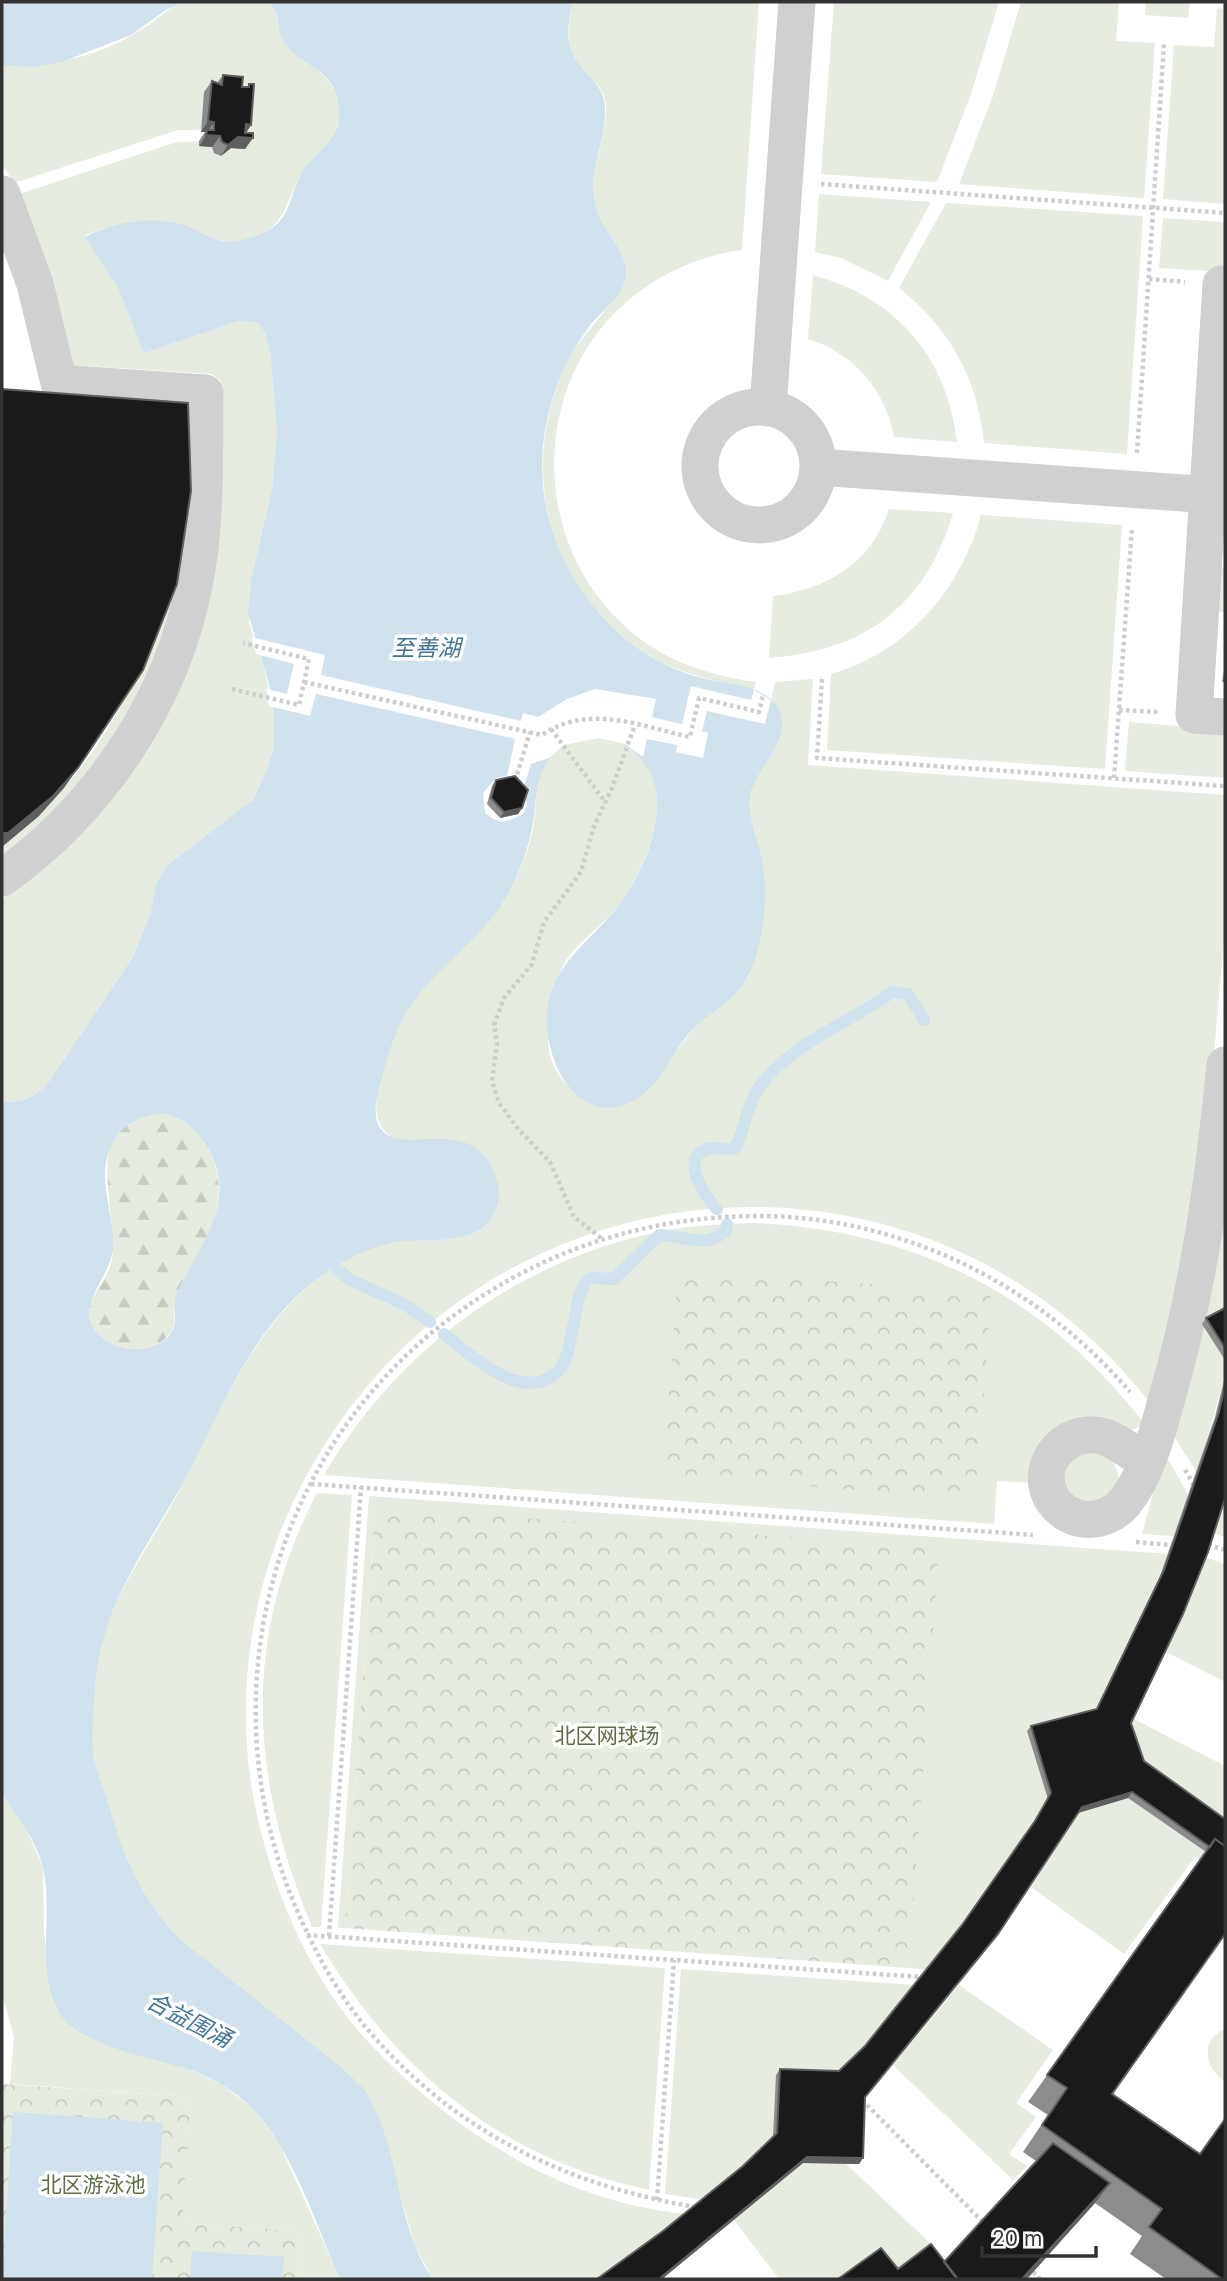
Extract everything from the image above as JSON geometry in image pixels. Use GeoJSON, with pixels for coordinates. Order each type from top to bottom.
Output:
{"type":"FeatureCollection","features":[{"type":"Feature","properties":{"kind":"lane"},"geometry":{"type":"LineString","coordinates":[[768,408],[797,2]]}},
{"type":"Feature","properties":{"kind":"lane"},"geometry":{"type":"LineString","coordinates":[[2,194],[35,284],[59,383],[205,393],[201,545],[188,610],[168,670],[141,726],[109,774],[54,835],[2,878]]}},
{"type":"Feature","properties":{"kind":"lane"},"geometry":{"type":"LineString","coordinates":[[1225,285],[1221,284],[1216,495],[1194,715],[1225,717]]}},
{"type":"Feature","properties":{"kind":"lane"},"geometry":{"type":"LineString","coordinates":[[768,408],[786,413],[804,427],[815,446],[818,467],[809,498],[794,514],[774,524],[741,523],[714,506],[703,487],[699,465],[708,434],[733,413],[768,408]]}},
{"type":"Feature","properties":{"kind":"lane"},"geometry":{"type":"LineString","coordinates":[[818,467],[1216,495]]}},
{"type":"Feature","properties":{"kind":"lane"},"geometry":{"type":"LineString","coordinates":[[1146,1461],[1175,1369],[1198,1273],[1211,1198],[1225,1065]]}},
{"type":"Feature","properties":{"kind":"path"},"geometry":{"type":"LineString","coordinates":[[1114,778],[1164,44]]}},
{"type":"Feature","properties":{"kind":"path"},"geometry":{"type":"LineString","coordinates":[[813,183],[1225,213]]}},
{"type":"Feature","properties":{"kind":"path"},"geometry":{"type":"LineString","coordinates":[[232,689],[299,705],[309,659],[243,643]]}},
{"type":"Feature","properties":{"kind":"path"},"geometry":{"type":"LineString","coordinates":[[822,679],[817,758],[1225,786]]}},
{"type":"Feature","properties":{"kind":"path"},"geometry":{"type":"LineString","coordinates":[[304,682],[542,735],[580,717],[690,737],[699,698],[759,712],[763,695]]}},
{"type":"Feature","properties":{"kind":"path"},"geometry":{"type":"LineString","coordinates":[[601,1239],[574,1217],[567,1207],[551,1161],[512,1123],[499,1103],[492,1070],[497,1043],[495,1015],[504,998],[532,964],[544,922],[577,880],[594,826],[606,803],[635,725]]}},
{"type":"Feature","properties":{"kind":"path"},"geometry":{"type":"LineString","coordinates":[[551,729],[606,803]]}},
{"type":"Feature","properties":{"kind":"path"},"geometry":{"type":"LineString","coordinates":[[514,785],[530,732]]}},
{"type":"Feature","properties":{"kind":"path"},"geometry":{"type":"LineString","coordinates":[[696,2207],[617,2191],[537,2160],[452,2109],[408,2072],[369,2031],[334,1984],[307,1935],[283,1879],[267,1823],[258,1774],[255,1724],[257,1662],[265,1605],[282,1549],[311,1483],[349,1419],[383,1377],[419,1342],[496,1287],[541,1262],[601,1239],[631,1230],[685,1220],[782,1216],[869,1229],[965,1263],[1009,1287],[1071,1332],[1136,1399]]}},
{"type":"Feature","properties":{"kind":"path"},"geometry":{"type":"LineString","coordinates":[[311,1483],[1034,1535]]}},
{"type":"Feature","properties":{"kind":"path"},"geometry":{"type":"LineString","coordinates":[[329,1936],[361,1487]]}},
{"type":"Feature","properties":{"kind":"path"},"geometry":{"type":"LineString","coordinates":[[1130,1542],[1171,1545]]}},
{"type":"Feature","properties":{"kind":"path"},"geometry":{"type":"LineString","coordinates":[[1208,1545],[1225,1550]]}},
{"type":"Feature","properties":{"kind":"path"},"geometry":{"type":"LineString","coordinates":[[307,1935],[921,1978]]}},
{"type":"Feature","properties":{"kind":"path"},"geometry":{"type":"LineString","coordinates":[[657,2200],[674,1960]]}},
{"type":"Feature","properties":{"kind":"path"},"geometry":{"type":"LineString","coordinates":[[862,2100],[984,2223]]}},
{"type":"Feature","properties":{"kind":"path"},"geometry":{"type":"LineString","coordinates":[[1032,2272],[1040,2279]]}},
{"type":"Feature","properties":{"kind":"green space"},"geometry":{"type":"Polygon","coordinates":[[[183,2],[269,2],[281,31],[290,44],[324,77],[340,102],[340,117],[335,136],[303,171],[279,219],[264,233],[238,241],[223,241],[177,224],[136,222],[95,231],[85,236],[118,288],[144,352],[239,321],[258,323],[265,333],[270,351],[277,432],[272,490],[249,623],[264,666],[274,717],[274,746],[267,770],[253,800],[156,884],[150,915],[133,957],[50,1080],[29,1098],[2,1102],[2,899],[20,887],[141,759],[222,387],[220,380],[212,374],[72,365],[19,194],[177,142],[206,141],[206,133],[200,130],[178,130],[14,183],[2,164],[2,65],[57,62],[92,53],[126,38],[183,2]]]}},
{"type":"Feature","properties":{"kind":"green space"},"geometry":{"type":"Polygon","coordinates":[[[573,2],[759,2],[742,250],[712,256],[656,280],[631,298],[597,334],[573,375],[559,420],[554,466],[559,513],[575,558],[599,599],[634,634],[662,653],[707,672],[756,682],[754,690],[666,664],[617,632],[588,600],[565,564],[551,526],[544,485],[544,442],[553,400],[569,358],[620,290],[626,272],[622,255],[596,210],[593,184],[606,106],[603,93],[577,63],[570,48],[573,2]]]}},
{"type":"Feature","properties":{"kind":"green space"},"geometry":{"type":"Polygon","coordinates":[[[834,2],[999,2],[971,94],[937,182],[821,174],[834,2]]]}},
{"type":"Feature","properties":{"kind":"green space"},"geometry":{"type":"Polygon","coordinates":[[[1021,2],[1119,2],[1116,41],[1155,43],[1144,198],[959,184],[993,96],[1021,2]]]}},
{"type":"Feature","properties":{"kind":"green space"},"geometry":{"type":"Polygon","coordinates":[[[1146,2],[1190,2],[1188,18],[1145,15],[1146,2]]]}},
{"type":"Feature","properties":{"kind":"green space"},"geometry":{"type":"Polygon","coordinates":[[[1217,8],[1225,9],[1225,204],[1163,199],[1174,45],[1214,47],[1217,8]]]}},
{"type":"Feature","properties":{"kind":"green space"},"geometry":{"type":"Polygon","coordinates":[[[819,194],[931,202],[888,281],[841,258],[815,252],[819,194]]]}},
{"type":"Feature","properties":{"kind":"green space"},"geometry":{"type":"Polygon","coordinates":[[[946,203],[1143,216],[1127,454],[984,443],[975,398],[958,357],[933,320],[899,288],[946,203]]]}},
{"type":"Feature","properties":{"kind":"green space"},"geometry":{"type":"Polygon","coordinates":[[[1163,218],[1225,222],[1225,272],[1159,268],[1163,218]]]}},
{"type":"Feature","properties":{"kind":"green space"},"geometry":{"type":"Polygon","coordinates":[[[813,275],[843,285],[869,299],[892,315],[912,335],[929,357],[942,383],[957,442],[894,437],[884,404],[865,376],[840,354],[808,339],[813,275]]]}},
{"type":"Feature","properties":{"kind":"green space"},"geometry":{"type":"Polygon","coordinates":[[[889,509],[953,513],[941,546],[926,574],[908,598],[886,618],[862,634],[834,646],[803,654],[769,658],[773,596],[793,593],[829,580],[859,559],[871,545],[889,509]]]}},
{"type":"Feature","properties":{"kind":"green space"},"geometry":{"type":"Polygon","coordinates":[[[981,515],[1122,525],[1105,769],[827,750],[831,674],[883,651],[927,615],[960,569],[981,515]]]}},
{"type":"Feature","properties":{"kind":"green space"},"geometry":{"type":"Polygon","coordinates":[[[184,549],[165,631],[132,707],[114,739],[58,809],[2,858],[2,847],[58,794],[90,755],[118,712],[144,655],[184,549]]]}},
{"type":"Feature","properties":{"kind":"green space"},"geometry":{"type":"Polygon","coordinates":[[[1221,568],[1225,568],[1225,612],[1218,612],[1221,568]]]}},
{"type":"Feature","properties":{"kind":"green space"},"geometry":{"type":"Polygon","coordinates":[[[813,679],[808,765],[1225,795],[1225,929],[1208,1120],[1154,1408],[1054,1308],[939,1243],[815,1211],[689,1211],[566,1243],[454,1305],[358,1397],[286,1518],[262,1586],[254,1621],[246,1693],[249,1765],[262,1835],[283,1902],[314,1966],[353,2024],[408,2081],[442,2110],[517,2160],[557,2180],[599,2196],[642,2207],[687,2214],[602,2279],[433,2279],[416,2248],[374,2109],[357,2082],[181,1940],[152,1908],[135,1882],[114,1828],[94,1757],[91,1712],[100,1650],[119,1597],[171,1505],[236,1379],[282,1313],[310,1285],[342,1262],[380,1245],[409,1239],[459,1237],[409,1140],[389,1135],[379,1122],[376,1103],[379,1080],[396,1033],[414,1000],[490,919],[515,881],[529,844],[540,774],[549,758],[562,746],[578,740],[612,740],[636,751],[651,768],[657,789],[657,814],[643,863],[619,905],[573,951],[560,976],[549,1051],[555,1069],[566,1084],[580,1096],[596,1104],[647,1091],[697,1024],[735,994],[749,976],[762,924],[765,880],[750,819],[750,799],[755,776],[773,751],[771,700],[775,682],[813,679]]]}},
{"type":"Feature","properties":{"kind":"green space"},"geometry":{"type":"Polygon","coordinates":[[[1129,722],[1225,730],[1225,778],[1125,771],[1129,722]]]}},
{"type":"Feature","properties":{"kind":"green space"},"geometry":{"type":"Polygon","coordinates":[[[166,1114],[188,1124],[204,1142],[214,1162],[218,1202],[206,1243],[175,1305],[171,1332],[147,1348],[123,1348],[102,1337],[89,1318],[91,1303],[111,1264],[113,1244],[107,1170],[110,1147],[119,1129],[137,1117],[166,1114]]]}},
{"type":"Feature","properties":{"kind":"green space"},"geometry":{"type":"Polygon","coordinates":[[[1225,1163],[1225,1311],[1203,1324],[1225,1360],[1225,1376],[1197,1473],[1170,1430],[1225,1163]]]}},
{"type":"Feature","properties":{"kind":"green space"},"geometry":{"type":"Polygon","coordinates":[[[753,1223],[812,1228],[869,1239],[922,1255],[972,1278],[1020,1306],[1064,1339],[1106,1379],[1145,1424],[1128,1432],[1109,1424],[1033,1483],[997,1481],[994,1524],[324,1475],[354,1430],[388,1388],[425,1350],[467,1317],[512,1288],[560,1263],[610,1244],[674,1229],[753,1223]]]}},
{"type":"Feature","properties":{"kind":"green space"},"geometry":{"type":"Polygon","coordinates":[[[678,1270],[991,1293],[977,1498],[663,1476],[678,1270]]]}},
{"type":"Feature","properties":{"kind":"green space"},"geometry":{"type":"Polygon","coordinates":[[[1087,1448],[1114,1463],[1119,1483],[1092,1508],[1061,1487],[1064,1461],[1087,1448]]]}},
{"type":"Feature","properties":{"kind":"green space"},"geometry":{"type":"Polygon","coordinates":[[[1164,1452],[1189,1496],[1174,1536],[1142,1534],[1164,1452]]]}},
{"type":"Feature","properties":{"kind":"green space"},"geometry":{"type":"Polygon","coordinates":[[[317,1493],[352,1495],[321,1927],[312,1927],[291,1872],[276,1817],[266,1763],[263,1709],[266,1655],[275,1601],[292,1547],[317,1493]]]}},
{"type":"Feature","properties":{"kind":"green space"},"geometry":{"type":"Polygon","coordinates":[[[369,1496],[1168,1554],[1120,1664],[1064,1771],[999,1873],[927,1970],[909,1968],[375,1507],[345,1928],[338,1928],[369,1496]]]}},
{"type":"Feature","properties":{"kind":"green space"},"geometry":{"type":"Polygon","coordinates":[[[1225,1497],[1225,1537],[1212,1533],[1225,1497]]]}},
{"type":"Feature","properties":{"kind":"green space","name":"北区网球场"},"geometry":{"type":"Polygon","coordinates":[[[375,1507],[939,1548],[909,1968],[345,1928],[375,1507]]]}},
{"type":"Feature","properties":{"kind":"green space"},"geometry":{"type":"Polygon","coordinates":[[[1204,1557],[1225,1564],[1225,1682],[1164,1651],[1204,1557]]]}},
{"type":"Feature","properties":{"kind":"green space"},"geometry":{"type":"Polygon","coordinates":[[[1132,1718],[1225,1766],[1225,1827],[1140,1766],[1127,1728],[1132,1718]]]}},
{"type":"Feature","properties":{"kind":"green space"},"geometry":{"type":"Polygon","coordinates":[[[2,1795],[25,1826],[43,1868],[44,1933],[53,1997],[111,2045],[194,2071],[222,2085],[255,2110],[279,2143],[340,2279],[297,2279],[300,2231],[181,2223],[191,2097],[10,2084],[14,2037],[2,1993],[2,1795]]]}},
{"type":"Feature","properties":{"kind":"green space"},"geometry":{"type":"Polygon","coordinates":[[[1128,1798],[1220,1862],[1215,1869],[1195,1857],[1124,1954],[1031,1887],[1078,1813],[1128,1798]]]}},
{"type":"Feature","properties":{"kind":"green space"},"geometry":{"type":"Polygon","coordinates":[[[320,1944],[665,1968],[649,2190],[595,2176],[546,2156],[500,2132],[458,2103],[418,2069],[383,2032],[350,1990],[320,1944]]]}},
{"type":"Feature","properties":{"kind":"green space"},"geometry":{"type":"Polygon","coordinates":[[[681,1969],[915,1985],[815,2097],[705,2200],[665,2194],[681,1969]]]}},
{"type":"Feature","properties":{"kind":"green space"},"geometry":{"type":"Polygon","coordinates":[[[959,1985],[1053,2050],[1016,2103],[1036,2117],[1009,2154],[1027,2166],[1013,2180],[893,2065],[959,1985]]]}},
{"type":"Feature","properties":{"kind":"green space"},"geometry":{"type":"Polygon","coordinates":[[[1225,2029],[1225,2082],[1209,2062],[1208,2047],[1211,2040],[1225,2029]]]}},
{"type":"Feature","properties":{"kind":"green space","name":"北区游泳池"},"geometry":{"type":"Polygon","coordinates":[[[2,2084],[191,2097],[182,2223],[300,2231],[297,2279],[2,2279],[2,2084]]]}},
{"type":"Feature","properties":{"kind":"green space"},"geometry":{"type":"Polygon","coordinates":[[[803,2163],[846,2164],[944,2256],[927,2274],[889,2279],[779,2279],[734,2220],[803,2163]]]}},
{"type":"Feature","properties":{"kind":"water"},"geometry":{"type":"Polygon","coordinates":[[[2,2],[183,2],[166,10],[131,35],[62,62],[33,67],[2,65],[2,2]]]}},
{"type":"Feature","properties":{"kind":"water","name":"至善湖"},"geometry":{"type":"Polygon","coordinates":[[[269,2],[573,2],[568,27],[570,46],[576,60],[597,85],[604,99],[604,122],[593,185],[594,198],[600,219],[622,256],[626,272],[618,295],[589,327],[575,348],[554,395],[543,446],[542,472],[550,523],[571,574],[604,619],[624,638],[672,667],[698,677],[761,693],[777,706],[782,718],[778,741],[758,776],[750,799],[751,816],[763,866],[765,894],[760,943],[750,972],[733,996],[693,1029],[649,1089],[641,1096],[619,1106],[599,1107],[581,1099],[567,1084],[556,1066],[550,1044],[547,1022],[549,1001],[560,973],[578,949],[619,905],[633,884],[649,848],[657,811],[656,790],[650,772],[639,757],[625,745],[608,738],[590,736],[572,741],[548,761],[539,780],[528,843],[513,884],[489,921],[435,976],[410,1007],[393,1041],[376,1103],[377,1122],[390,1136],[404,1139],[456,1140],[472,1146],[486,1158],[498,1186],[499,1199],[495,1211],[487,1224],[462,1237],[400,1241],[354,1256],[324,1274],[280,1314],[245,1363],[190,1470],[131,1572],[111,1615],[100,1654],[93,1724],[94,1757],[121,1844],[136,1878],[155,1910],[181,1940],[342,2068],[365,2091],[385,2135],[411,2235],[433,2279],[340,2279],[287,2158],[258,2115],[242,2099],[198,2072],[102,2043],[71,2026],[61,2015],[48,1981],[47,1904],[43,1868],[21,1821],[2,1795],[2,1102],[29,1098],[50,1080],[133,957],[150,915],[156,884],[168,865],[253,800],[267,770],[274,746],[274,717],[269,684],[248,613],[251,581],[272,490],[277,432],[270,351],[265,333],[258,323],[239,321],[144,353],[118,288],[85,237],[108,227],[148,220],[187,226],[216,240],[228,242],[262,233],[280,220],[299,178],[334,134],[339,112],[337,97],[328,80],[286,45],[269,2]],[[166,1114],[141,1118],[122,1130],[109,1150],[106,1162],[105,1184],[113,1231],[113,1250],[92,1300],[89,1318],[102,1337],[123,1348],[148,1348],[173,1331],[178,1290],[207,1236],[219,1200],[215,1162],[204,1142],[188,1124],[166,1114]]]}},
{"type":"Feature","properties":{"kind":"water"},"geometry":{"type":"Polygon","coordinates":[[[13,2112],[163,2123],[152,2279],[2,2279],[13,2112]]]}},
{"type":"Feature","properties":{"kind":"water"},"geometry":{"type":"Polygon","coordinates":[[[192,2251],[284,2257],[282,2279],[190,2279],[192,2251]]]}},
{"type":"Feature","properties":{"kind":"pier"},"geometry":{"type":"Polygon","coordinates":[[[251,637],[325,655],[321,675],[521,721],[523,713],[538,717],[567,699],[595,689],[656,699],[652,717],[682,724],[691,686],[751,700],[754,690],[771,700],[765,724],[707,711],[702,731],[708,733],[703,758],[676,752],[677,745],[647,739],[643,757],[625,744],[599,738],[564,745],[549,758],[531,764],[524,786],[527,806],[522,815],[503,822],[485,813],[483,793],[496,778],[507,776],[515,739],[316,694],[310,716],[269,706],[266,689],[287,694],[294,664],[256,654],[251,637]]]}},
{"type":"Feature","properties":{"kind":"building"},"geometry":{"type":"Polygon","coordinates":[[[223,75],[243,77],[242,87],[254,84],[251,125],[246,124],[245,133],[253,133],[253,138],[238,137],[228,145],[222,142],[220,136],[206,135],[207,130],[214,130],[214,122],[208,121],[212,81],[222,85],[223,75]]]}},
{"type":"Feature","properties":{"kind":"building"},"geometry":{"type":"Polygon","coordinates":[[[2,389],[188,403],[191,491],[177,584],[143,670],[78,768],[53,796],[8,833],[2,833],[2,389]]]}},
{"type":"Feature","properties":{"kind":"building"},"geometry":{"type":"Polygon","coordinates":[[[515,776],[528,790],[522,808],[504,812],[491,798],[496,780],[515,776]]]}},
{"type":"Feature","properties":{"kind":"building"},"geometry":{"type":"Polygon","coordinates":[[[1225,1308],[1225,1348],[1206,1318],[1225,1308]]]}},
{"type":"Feature","properties":{"kind":"building"},"geometry":{"type":"Polygon","coordinates":[[[1225,1386],[1225,1498],[1208,1552],[1183,1614],[1131,1723],[1144,1761],[1225,1819],[1225,1846],[1215,1839],[1210,1847],[1132,1792],[1082,1807],[998,1934],[865,2097],[863,2158],[807,2157],[659,2279],[597,2279],[663,2231],[743,2166],[777,2133],[780,2069],[839,2071],[865,2046],[962,1925],[1035,1821],[1051,1793],[1031,1726],[1097,1709],[1164,1570],[1219,1412],[1225,1386]]]}},
{"type":"Feature","properties":{"kind":"building"},"geometry":{"type":"Polygon","coordinates":[[[1215,1839],[1225,1846],[1225,1934],[1112,2094],[1200,2154],[1225,2119],[1225,2279],[1149,2227],[1162,2209],[1042,2125],[1067,2088],[1047,2075],[1215,1839]]]}},
{"type":"Feature","properties":{"kind":"building"},"geometry":{"type":"Polygon","coordinates":[[[1053,2143],[1110,2183],[1022,2279],[957,2279],[944,2262],[1053,2143]]]}},
{"type":"Feature","properties":{"kind":"building"},"geometry":{"type":"Polygon","coordinates":[[[931,2244],[958,2279],[838,2279],[881,2248],[898,2269],[931,2244]]]}},
{"type":"Feature","properties":{"kind":"waterway"},"geometry":{"type":"LineString","coordinates":[[717,1209],[701,1187],[695,1161],[699,1154],[707,1149],[735,1148],[758,1089],[786,1059],[820,1035],[892,992],[908,994],[924,1020]]}},
{"type":"Feature","properties":{"kind":"waterway"},"geometry":{"type":"LineString","coordinates":[[444,1334],[497,1373],[528,1383],[542,1381],[556,1373],[564,1363],[579,1299],[590,1278],[614,1279],[659,1235],[709,1240],[726,1231],[727,1224]]}},
{"type":"Feature","properties":{"kind":"waterway"},"geometry":{"type":"LineString","coordinates":[[335,1267],[350,1280],[404,1304],[430,1322]]}},
{"type":"Feature","properties":{"kind":"water label","name":"合益围涌"},"geometry":{"type":"Point","coordinates":[189,2020]}}]}
